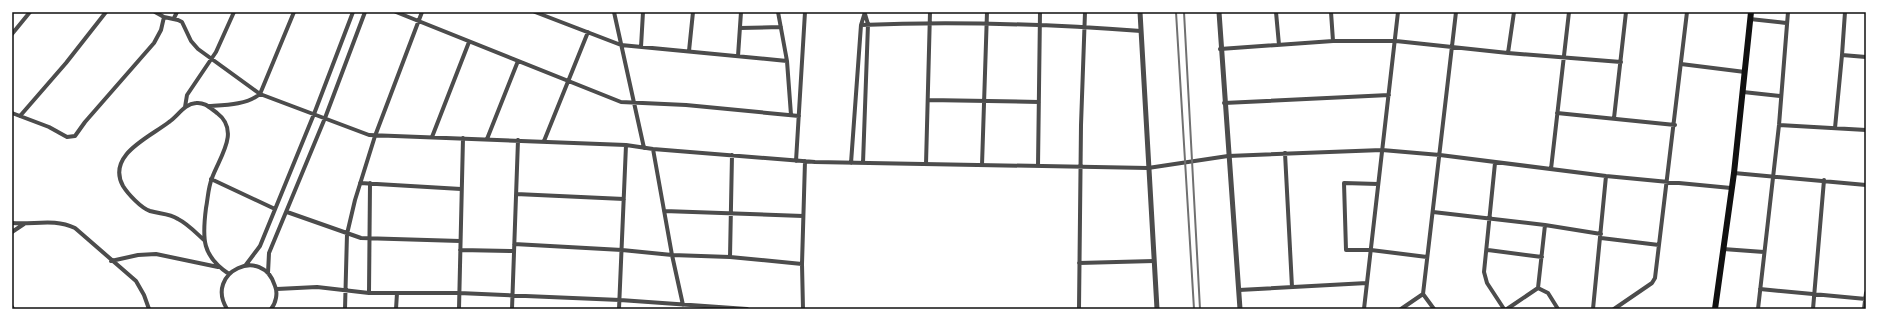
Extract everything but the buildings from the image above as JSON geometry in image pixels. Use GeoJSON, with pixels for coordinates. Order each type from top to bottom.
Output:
{"type":"FeatureCollection","features":[{"type":"Feature","properties":{"kind":"main road"},"geometry":{"type":"LineString","coordinates":[[1715,309],[1722,248],[1734,173],[1750,15]]}},
{"type":"Feature","properties":{"kind":"street"},"geometry":{"type":"LineString","coordinates":[[12,34],[30,12]]}},
{"type":"Feature","properties":{"kind":"street"},"geometry":{"type":"LineString","coordinates":[[20,116],[60,70],[106,12]]}},
{"type":"Feature","properties":{"kind":"street"},"geometry":{"type":"LineString","coordinates":[[155,12],[164,17],[174,18],[182,22],[191,42],[260,94],[375,136],[626,145],[653,149],[796,161],[1148,168],[1228,156],[1382,150],[1440,154],[1495,163],[1606,176],[1731,188]]}},
{"type":"Feature","properties":{"kind":"street"},"geometry":{"type":"LineString","coordinates":[[174,18],[177,12]]}},
{"type":"Feature","properties":{"kind":"street"},"geometry":{"type":"LineString","coordinates":[[185,107],[185,101],[192,86],[212,58],[234,12]]}},
{"type":"Feature","properties":{"kind":"street"},"geometry":{"type":"LineString","coordinates":[[204,240],[179,219],[166,213],[146,209],[127,191],[120,176],[123,159],[132,147],[170,122],[185,107],[196,103],[209,106],[238,103],[255,98],[260,94],[294,12]]}},
{"type":"Feature","properties":{"kind":"street"},"geometry":{"type":"LineString","coordinates":[[245,266],[260,246],[314,114],[353,12]]}},
{"type":"Feature","properties":{"kind":"street"},"geometry":{"type":"LineString","coordinates":[[268,273],[269,253],[325,118],[365,12]]}},
{"type":"Feature","properties":{"kind":"street"},"geometry":{"type":"LineString","coordinates":[[396,12],[621,102],[634,104],[686,105],[799,116]]}},
{"type":"Feature","properties":{"kind":"street"},"geometry":{"type":"LineString","coordinates":[[345,309],[347,234],[360,182],[375,136],[422,12]]}},
{"type":"Feature","properties":{"kind":"street"},"geometry":{"type":"LineString","coordinates":[[535,12],[621,45],[787,61]]}},
{"type":"Feature","properties":{"kind":"street"},"geometry":{"type":"LineString","coordinates":[[614,12],[644,148]]}},
{"type":"Feature","properties":{"kind":"street"},"geometry":{"type":"LineString","coordinates":[[641,47],[643,12]]}},
{"type":"Feature","properties":{"kind":"street"},"geometry":{"type":"LineString","coordinates":[[689,51],[693,12]]}},
{"type":"Feature","properties":{"kind":"street"},"geometry":{"type":"LineString","coordinates":[[738,56],[742,12]]}},
{"type":"Feature","properties":{"kind":"street"},"geometry":{"type":"LineString","coordinates":[[778,12],[787,61],[791,115]]}},
{"type":"Feature","properties":{"kind":"street"},"geometry":{"type":"LineString","coordinates":[[796,161],[805,12]]}},
{"type":"Feature","properties":{"kind":"street"},"geometry":{"type":"LineString","coordinates":[[926,164],[930,12]]}},
{"type":"Feature","properties":{"kind":"street"},"geometry":{"type":"LineString","coordinates":[[982,165],[987,12]]}},
{"type":"Feature","properties":{"kind":"street"},"geometry":{"type":"LineString","coordinates":[[1038,166],[1040,12]]}},
{"type":"Feature","properties":{"kind":"street"},"geometry":{"type":"LineString","coordinates":[[1079,309],[1081,96],[1085,12]]}},
{"type":"Feature","properties":{"kind":"street"},"geometry":{"type":"LineString","coordinates":[[1140,12],[1157,309]]}},
{"type":"Feature","properties":{"kind":"street"},"geometry":{"type":"LineString","coordinates":[[1219,12],[1220,49],[1240,309]]}},
{"type":"Feature","properties":{"kind":"street"},"geometry":{"type":"LineString","coordinates":[[1276,12],[1279,45]]}},
{"type":"Feature","properties":{"kind":"street"},"geometry":{"type":"LineString","coordinates":[[1331,12],[1333,41]]}},
{"type":"Feature","properties":{"kind":"street"},"geometry":{"type":"LineString","coordinates":[[1364,309],[1396,41],[1398,12]]}},
{"type":"Feature","properties":{"kind":"street"},"geometry":{"type":"LineString","coordinates":[[1434,309],[1423,294],[1456,12]]}},
{"type":"Feature","properties":{"kind":"street"},"geometry":{"type":"LineString","coordinates":[[1508,53],[1514,12]]}},
{"type":"Feature","properties":{"kind":"street"},"geometry":{"type":"LineString","coordinates":[[1551,169],[1569,12]]}},
{"type":"Feature","properties":{"kind":"street"},"geometry":{"type":"LineString","coordinates":[[1614,118],[1626,12]]}},
{"type":"Feature","properties":{"kind":"street"},"geometry":{"type":"LineString","coordinates":[[1614,309],[1652,283],[1656,272],[1675,125],[1687,12]]}},
{"type":"Feature","properties":{"kind":"street"},"geometry":{"type":"LineString","coordinates":[[1758,309],[1778,125],[1788,12]]}},
{"type":"Feature","properties":{"kind":"street"},"geometry":{"type":"LineString","coordinates":[[1835,128],[1845,12]]}},
{"type":"Feature","properties":{"kind":"street"},"geometry":{"type":"LineString","coordinates":[[863,163],[868,24],[864,13]]}},
{"type":"Feature","properties":{"kind":"street"},"geometry":{"type":"LineString","coordinates":[[851,163],[861,25],[864,13]]}},
{"type":"Feature","properties":{"kind":"street"},"geometry":{"type":"LineString","coordinates":[[1750,15],[1786,23]]}},
{"type":"Feature","properties":{"kind":"street"},"geometry":{"type":"LineString","coordinates":[[12,112],[49,127],[67,137],[75,136],[154,43],[161,30],[164,17]]}},
{"type":"Feature","properties":{"kind":"street"},"geometry":{"type":"LineString","coordinates":[[861,25],[930,22],[1085,26],[1140,31]]}},
{"type":"Feature","properties":{"kind":"street"},"geometry":{"type":"LineString","coordinates":[[740,28],[781,27]]}},
{"type":"Feature","properties":{"kind":"street"},"geometry":{"type":"LineString","coordinates":[[544,141],[588,32]]}},
{"type":"Feature","properties":{"kind":"street"},"geometry":{"type":"LineString","coordinates":[[1220,49],[1333,41],[1396,41],[1508,53],[1621,62]]}},
{"type":"Feature","properties":{"kind":"street"},"geometry":{"type":"LineString","coordinates":[[432,137],[469,42]]}},
{"type":"Feature","properties":{"kind":"street"},"geometry":{"type":"LineString","coordinates":[[1842,55],[1866,57]]}},
{"type":"Feature","properties":{"kind":"street"},"geometry":{"type":"LineString","coordinates":[[487,139],[518,61]]}},
{"type":"Feature","properties":{"kind":"street"},"geometry":{"type":"LineString","coordinates":[[1681,64],[1745,72]]}},
{"type":"Feature","properties":{"kind":"street"},"geometry":{"type":"LineString","coordinates":[[1743,92],[1780,96]]}},
{"type":"Feature","properties":{"kind":"street"},"geometry":{"type":"LineString","coordinates":[[1224,104],[1389,94]]}},
{"type":"Feature","properties":{"kind":"street"},"geometry":{"type":"LineString","coordinates":[[856,98],[865,98]]}},
{"type":"Feature","properties":{"kind":"street"},"geometry":{"type":"LineString","coordinates":[[928,100],[1039,102]]}},
{"type":"Feature","properties":{"kind":"street"},"geometry":{"type":"LineString","coordinates":[[209,106],[225,121],[228,136],[228,142],[212,179],[203,231],[208,253],[218,267]]}},
{"type":"Feature","properties":{"kind":"street"},"geometry":{"type":"LineString","coordinates":[[1557,113],[1675,125]]}},
{"type":"Feature","properties":{"kind":"street"},"geometry":{"type":"LineString","coordinates":[[1778,125],[1866,130]]}},
{"type":"Feature","properties":{"kind":"street"},"geometry":{"type":"LineString","coordinates":[[459,309],[463,138]]}},
{"type":"Feature","properties":{"kind":"street"},"geometry":{"type":"LineString","coordinates":[[512,309],[518,140]]}},
{"type":"Feature","properties":{"kind":"street"},"geometry":{"type":"LineString","coordinates":[[619,309],[626,145]]}},
{"type":"Feature","properties":{"kind":"street"},"geometry":{"type":"LineString","coordinates":[[653,149],[672,255],[684,305]]}},
{"type":"Feature","properties":{"kind":"street"},"geometry":{"type":"LineString","coordinates":[[1285,153],[1292,287]]}},
{"type":"Feature","properties":{"kind":"street"},"geometry":{"type":"LineString","coordinates":[[730,257],[732,155]]}},
{"type":"Feature","properties":{"kind":"street"},"geometry":{"type":"LineString","coordinates":[[803,309],[802,264],[805,161]]}},
{"type":"Feature","properties":{"kind":"street"},"geometry":{"type":"LineString","coordinates":[[1495,163],[1488,250],[1484,272],[1487,283],[1504,309]]}},
{"type":"Feature","properties":{"kind":"street"},"geometry":{"type":"LineString","coordinates":[[1734,173],[1866,185]]}},
{"type":"Feature","properties":{"kind":"street"},"geometry":{"type":"LineString","coordinates":[[1593,309],[1606,176]]}},
{"type":"Feature","properties":{"kind":"street"},"geometry":{"type":"LineString","coordinates":[[212,179],[275,209]]}},
{"type":"Feature","properties":{"kind":"street"},"geometry":{"type":"LineString","coordinates":[[1813,309],[1824,180]]}},
{"type":"Feature","properties":{"kind":"street"},"geometry":{"type":"LineString","coordinates":[[360,182],[461,189]]}},
{"type":"Feature","properties":{"kind":"street"},"geometry":{"type":"LineString","coordinates":[[369,293],[370,183]]}},
{"type":"Feature","properties":{"kind":"street"},"geometry":{"type":"LineString","coordinates":[[1378,184],[1344,183],[1346,250],[1371,250],[1427,257]]}},
{"type":"Feature","properties":{"kind":"street"},"geometry":{"type":"LineString","coordinates":[[516,194],[624,199]]}},
{"type":"Feature","properties":{"kind":"street"},"geometry":{"type":"LineString","coordinates":[[664,211],[803,216]]}},
{"type":"Feature","properties":{"kind":"street"},"geometry":{"type":"LineString","coordinates":[[287,212],[347,234],[369,238],[460,241]]}},
{"type":"Feature","properties":{"kind":"street"},"geometry":{"type":"LineString","coordinates":[[1433,212],[1545,225],[1659,245]]}},
{"type":"Feature","properties":{"kind":"street"},"geometry":{"type":"LineString","coordinates":[[12,223],[24,224],[42,221],[65,224],[85,236],[111,261],[136,280],[149,309]]}},
{"type":"Feature","properties":{"kind":"street"},"geometry":{"type":"LineString","coordinates":[[12,232],[24,224]]}},
{"type":"Feature","properties":{"kind":"street"},"geometry":{"type":"LineString","coordinates":[[1507,309],[1538,288],[1545,225]]}},
{"type":"Feature","properties":{"kind":"street"},"geometry":{"type":"LineString","coordinates":[[514,244],[622,250],[672,255],[730,257],[802,264]]}},
{"type":"Feature","properties":{"kind":"street"},"geometry":{"type":"LineString","coordinates":[[1722,248],[1764,252]]}},
{"type":"Feature","properties":{"kind":"street"},"geometry":{"type":"LineString","coordinates":[[460,250],[514,251]]}},
{"type":"Feature","properties":{"kind":"street"},"geometry":{"type":"LineString","coordinates":[[1488,250],[1542,257]]}},
{"type":"Feature","properties":{"kind":"street"},"geometry":{"type":"LineString","coordinates":[[111,261],[138,255],[156,254],[218,267],[229,274]]}},
{"type":"Feature","properties":{"kind":"street"},"geometry":{"type":"LineString","coordinates":[[1079,263],[1154,261]]}},
{"type":"Feature","properties":{"kind":"street"},"geometry":{"type":"LineString","coordinates":[[227,309],[222,300],[224,281],[236,268],[245,266],[261,268],[274,280],[276,298],[271,309]]}},
{"type":"Feature","properties":{"kind":"street"},"geometry":{"type":"LineString","coordinates":[[1239,290],[1367,283]]}},
{"type":"Feature","properties":{"kind":"street"},"geometry":{"type":"LineString","coordinates":[[276,289],[317,287],[345,289],[369,293],[459,294],[620,300],[684,305],[700,308],[747,309]]}},
{"type":"Feature","properties":{"kind":"street"},"geometry":{"type":"LineString","coordinates":[[1538,288],[1548,293],[1558,309]]}},
{"type":"Feature","properties":{"kind":"street"},"geometry":{"type":"LineString","coordinates":[[1760,289],[1866,299]]}},
{"type":"Feature","properties":{"kind":"street"},"geometry":{"type":"LineString","coordinates":[[396,309],[397,293]]}},
{"type":"Feature","properties":{"kind":"street"},"geometry":{"type":"LineString","coordinates":[[1864,309],[1866,293]]}},
{"type":"Feature","properties":{"kind":"street"},"geometry":{"type":"LineString","coordinates":[[1401,309],[1423,294]]}},
{"type":"Feature","properties":{"kind":"railway"},"geometry":{"type":"LineString","coordinates":[[1176,12],[1194,309]]}},
{"type":"Feature","properties":{"kind":"railway"},"geometry":{"type":"LineString","coordinates":[[1184,12],[1200,309]]}}]}
